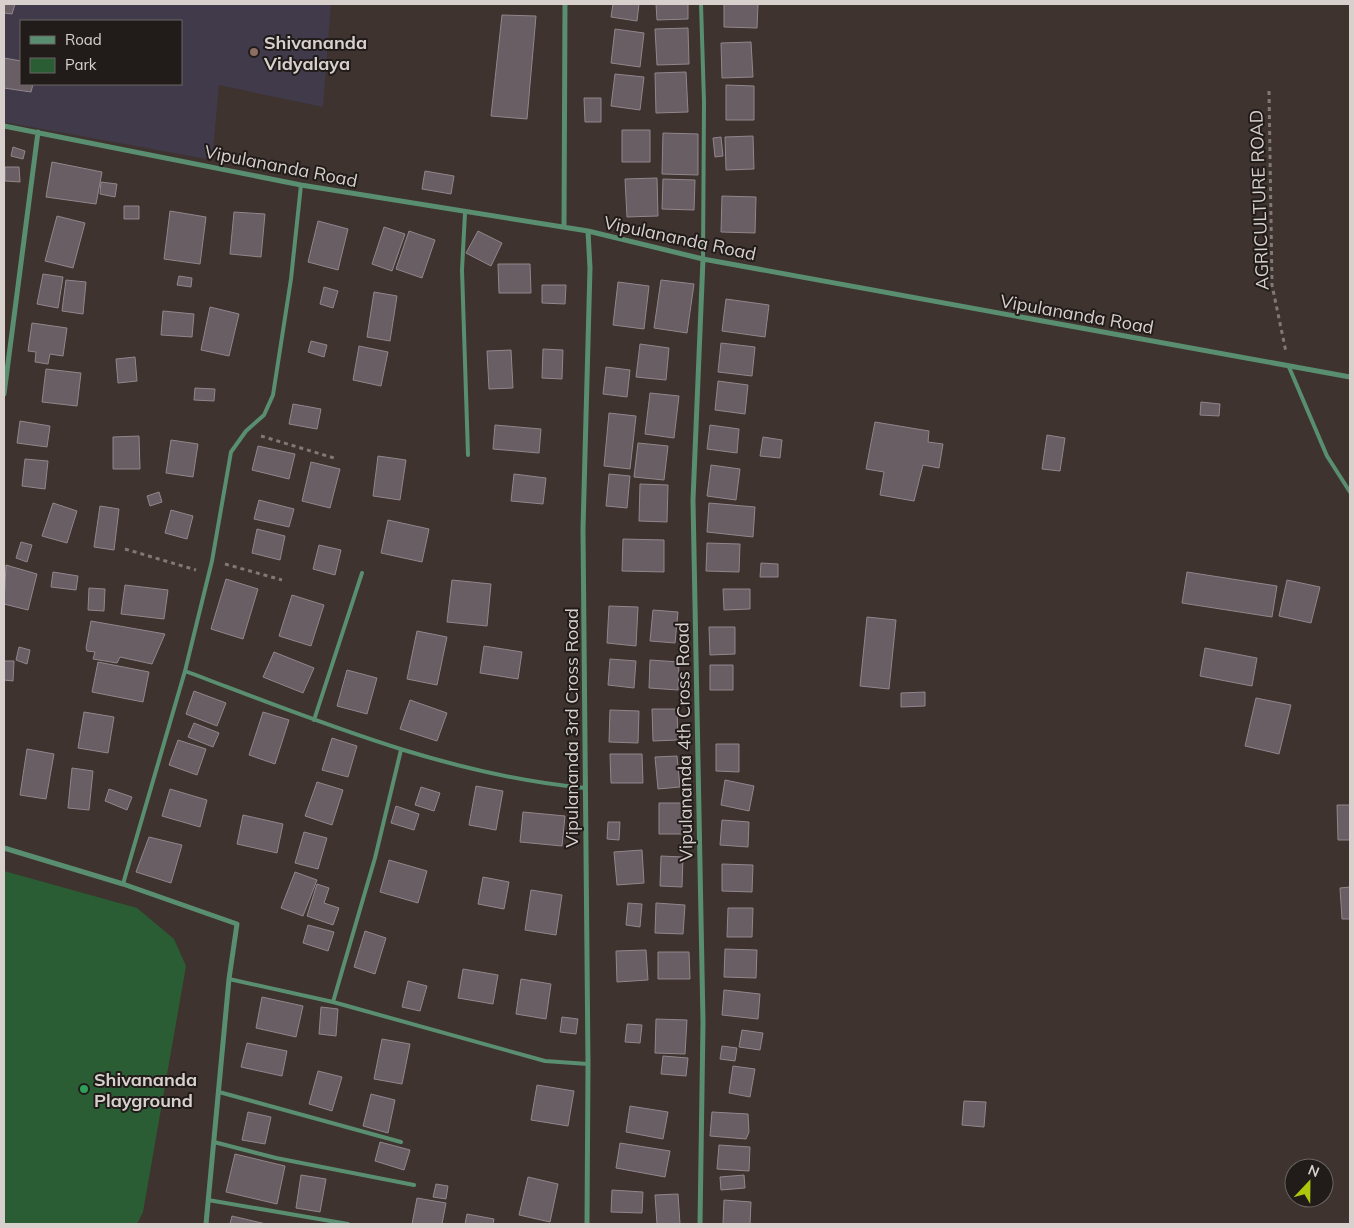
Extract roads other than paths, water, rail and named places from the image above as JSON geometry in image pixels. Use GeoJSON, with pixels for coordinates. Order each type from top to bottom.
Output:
{"type":"FeatureCollection","features":[{"type":"Feature","properties":{"kind":"street"},"geometry":{"type":"LineString","coordinates":[[564,227],[566,4]]}},
{"type":"Feature","properties":{"kind":"street","name":"Vipulananda Road"},"geometry":{"type":"LineString","coordinates":[[4,126],[302,185],[465,213],[588,231],[703,259],[1350,377]]}},
{"type":"Feature","properties":{"kind":"street"},"geometry":{"type":"LineString","coordinates":[[4,394],[38,132]]}},
{"type":"Feature","properties":{"kind":"street","name":"Vipulananda 3rd Cross Road"},"geometry":{"type":"LineString","coordinates":[[587,1224],[588,1064],[583,529],[590,268],[588,231]]}},
{"type":"Feature","properties":{"kind":"street","name":"Vipulananda 4th Cross Road"},"geometry":{"type":"LineString","coordinates":[[700,1224],[704,1022],[693,500],[703,259]]}},
{"type":"Feature","properties":{"kind":"street"},"geometry":{"type":"LineString","coordinates":[[4,848],[123,884],[237,924],[229,979],[206,1224]]}},
{"type":"Feature","properties":{"kind":"lane"},"geometry":{"type":"LineString","coordinates":[[701,4],[704,102],[703,259]]}},
{"type":"Feature","properties":{"kind":"lane"},"geometry":{"type":"LineString","coordinates":[[123,884],[185,671],[212,561],[231,452],[246,432],[264,415],[273,395],[291,279],[302,185]]}},
{"type":"Feature","properties":{"kind":"lane"},"geometry":{"type":"LineString","coordinates":[[465,213],[462,270],[468,455]]}},
{"type":"Feature","properties":{"kind":"lane"},"geometry":{"type":"LineString","coordinates":[[1289,367],[1327,456],[1350,492]]}},
{"type":"Feature","properties":{"kind":"lane"},"geometry":{"type":"LineString","coordinates":[[314,720],[362,573]]}},
{"type":"Feature","properties":{"kind":"lane"},"geometry":{"type":"LineString","coordinates":[[185,671],[314,720],[402,750],[534,783],[585,788]]}},
{"type":"Feature","properties":{"kind":"lane"},"geometry":{"type":"LineString","coordinates":[[333,1002],[374,858],[402,750]]}},
{"type":"Feature","properties":{"kind":"lane"},"geometry":{"type":"LineString","coordinates":[[229,979],[333,1002],[545,1061],[588,1064]]}},
{"type":"Feature","properties":{"kind":"lane"},"geometry":{"type":"LineString","coordinates":[[219,1092],[401,1142]]}},
{"type":"Feature","properties":{"kind":"lane"},"geometry":{"type":"LineString","coordinates":[[214,1142],[276,1158],[414,1185]]}},
{"type":"Feature","properties":{"kind":"lane"},"geometry":{"type":"LineString","coordinates":[[208,1200],[348,1224]]}},
{"type":"Feature","properties":{"kind":"place","name":"Shivananda Vidyalaya"},"geometry":{"type":"Point","coordinates":[254,52]}},
{"type":"Feature","properties":{"kind":"place","name":"Shivananda Playground"},"geometry":{"type":"Point","coordinates":[84,1089]}}]}
